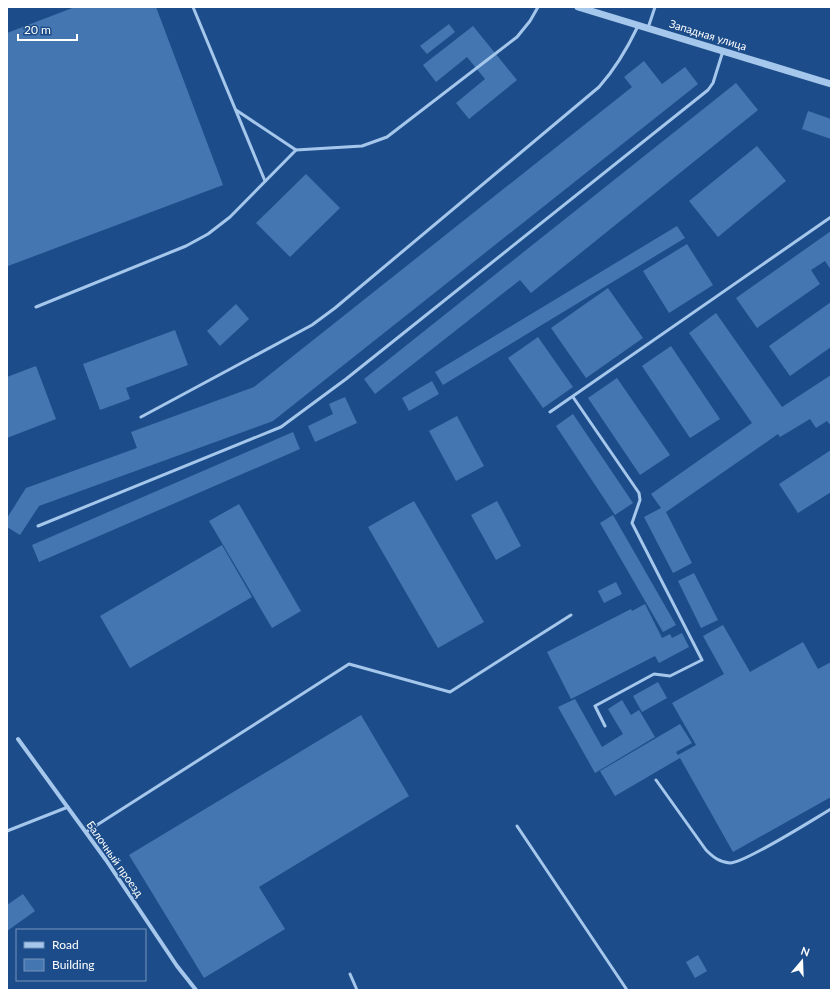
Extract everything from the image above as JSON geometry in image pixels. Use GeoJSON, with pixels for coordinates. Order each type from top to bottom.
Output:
{"type":"FeatureCollection","features":[{"type":"Feature","properties":{"kind":"street","name":"Западная улица"},"geometry":{"type":"LineString","coordinates":[[578,7],[831,84]]}},
{"type":"Feature","properties":{"kind":"street","name":"Балочный проезд"},"geometry":{"type":"LineString","coordinates":[[18,738],[86,832],[177,966],[196,990]]}},
{"type":"Feature","properties":{"kind":"lane"},"geometry":{"type":"LineString","coordinates":[[193,7],[265,181]]}},
{"type":"Feature","properties":{"kind":"lane"},"geometry":{"type":"LineString","coordinates":[[236,110],[296,150],[362,146],[387,137],[517,37],[530,21],[538,7]]}},
{"type":"Feature","properties":{"kind":"lane"},"geometry":{"type":"LineString","coordinates":[[648,29],[655,7]]}},
{"type":"Feature","properties":{"kind":"lane"},"geometry":{"type":"LineString","coordinates":[[141,417],[312,325],[335,308],[598,88],[613,71],[624,55],[638,26]]}},
{"type":"Feature","properties":{"kind":"lane"},"geometry":{"type":"LineString","coordinates":[[38,526],[281,427],[346,379],[708,90],[713,83],[723,51]]}},
{"type":"Feature","properties":{"kind":"lane"},"geometry":{"type":"LineString","coordinates":[[36,307],[186,246],[208,234],[230,217],[296,150]]}},
{"type":"Feature","properties":{"kind":"lane"},"geometry":{"type":"LineString","coordinates":[[550,412],[831,217]]}},
{"type":"Feature","properties":{"kind":"lane"},"geometry":{"type":"LineString","coordinates":[[573,397],[639,493],[640,500],[632,523],[702,660],[670,676],[654,674],[595,706],[605,726]]}},
{"type":"Feature","properties":{"kind":"lane"},"geometry":{"type":"LineString","coordinates":[[86,832],[349,664],[450,692],[571,615]]}},
{"type":"Feature","properties":{"kind":"lane"},"geometry":{"type":"LineString","coordinates":[[656,780],[706,850],[714,858],[723,862],[741,861],[831,809]]}},
{"type":"Feature","properties":{"kind":"lane"},"geometry":{"type":"LineString","coordinates":[[7,831],[68,807]]}},
{"type":"Feature","properties":{"kind":"lane"},"geometry":{"type":"LineString","coordinates":[[517,826],[627,990]]}},
{"type":"Feature","properties":{"kind":"lane"},"geometry":{"type":"LineString","coordinates":[[350,974],[358,990]]}},
{"type":"Feature","properties":{"kind":"building"},"geometry":{"type":"Polygon","coordinates":[[[75,7],[156,7],[223,185],[8,266],[7,33],[75,7]]]}},
{"type":"Feature","properties":{"kind":"building"},"geometry":{"type":"Polygon","coordinates":[[[449,24],[455,32],[427,54],[420,46],[449,24]]]}},
{"type":"Feature","properties":{"kind":"building"},"geometry":{"type":"Polygon","coordinates":[[[473,26],[517,80],[469,119],[456,103],[485,79],[467,57],[436,82],[423,65],[473,26]]]}},
{"type":"Feature","properties":{"kind":"building"},"geometry":{"type":"Polygon","coordinates":[[[644,61],[662,84],[685,67],[698,84],[273,421],[39,506],[20,535],[7,527],[7,518],[26,488],[137,448],[131,432],[254,387],[632,87],[624,77],[644,61]]]}},
{"type":"Feature","properties":{"kind":"building"},"geometry":{"type":"Polygon","coordinates":[[[736,83],[758,110],[531,293],[520,280],[375,394],[364,379],[736,83]]]}},
{"type":"Feature","properties":{"kind":"building"},"geometry":{"type":"Polygon","coordinates":[[[808,111],[831,119],[831,139],[802,129],[808,111]]]}},
{"type":"Feature","properties":{"kind":"building"},"geometry":{"type":"Polygon","coordinates":[[[757,146],[786,181],[718,237],[689,201],[757,146]]]}},
{"type":"Feature","properties":{"kind":"building"},"geometry":{"type":"Polygon","coordinates":[[[306,174],[340,208],[290,257],[256,223],[306,174]]]}},
{"type":"Feature","properties":{"kind":"building"},"geometry":{"type":"Polygon","coordinates":[[[677,226],[685,238],[443,385],[435,372],[677,226]]]}},
{"type":"Feature","properties":{"kind":"building"},"geometry":{"type":"Polygon","coordinates":[[[831,231],[831,270],[825,261],[811,270],[820,284],[757,328],[736,298],[831,231]]]}},
{"type":"Feature","properties":{"kind":"building"},"geometry":{"type":"Polygon","coordinates":[[[687,244],[713,285],[669,313],[643,271],[687,244]]]}},
{"type":"Feature","properties":{"kind":"building"},"geometry":{"type":"Polygon","coordinates":[[[608,288],[643,338],[586,378],[551,328],[608,288]]]}},
{"type":"Feature","properties":{"kind":"building"},"geometry":{"type":"Polygon","coordinates":[[[831,302],[831,347],[790,376],[769,346],[831,302]]]}},
{"type":"Feature","properties":{"kind":"building"},"geometry":{"type":"Polygon","coordinates":[[[236,304],[249,319],[220,346],[207,331],[236,304]]]}},
{"type":"Feature","properties":{"kind":"building"},"geometry":{"type":"Polygon","coordinates":[[[716,313],[782,407],[831,375],[831,426],[827,421],[816,428],[810,419],[780,437],[778,434],[666,512],[692,563],[673,573],[644,517],[661,508],[651,494],[752,423],[689,333],[716,313]]]}},
{"type":"Feature","properties":{"kind":"building"},"geometry":{"type":"Polygon","coordinates":[[[175,330],[188,365],[126,388],[130,399],[100,410],[83,364],[175,330]]]}},
{"type":"Feature","properties":{"kind":"building"},"geometry":{"type":"Polygon","coordinates":[[[538,337],[573,387],[543,408],[508,358],[538,337]]]}},
{"type":"Feature","properties":{"kind":"building"},"geometry":{"type":"Polygon","coordinates":[[[671,346],[720,419],[690,438],[642,366],[671,346]]]}},
{"type":"Feature","properties":{"kind":"building"},"geometry":{"type":"Polygon","coordinates":[[[36,366],[56,419],[7,438],[7,377],[36,366]]]}},
{"type":"Feature","properties":{"kind":"building"},"geometry":{"type":"Polygon","coordinates":[[[617,378],[670,455],[640,475],[588,398],[617,378]]]}},
{"type":"Feature","properties":{"kind":"building"},"geometry":{"type":"Polygon","coordinates":[[[432,381],[439,394],[409,411],[402,398],[432,381]]]}},
{"type":"Feature","properties":{"kind":"building"},"geometry":{"type":"Polygon","coordinates":[[[345,397],[357,423],[315,442],[308,426],[333,414],[329,404],[345,397]]]}},
{"type":"Feature","properties":{"kind":"building"},"geometry":{"type":"Polygon","coordinates":[[[573,414],[633,503],[615,515],[556,426],[573,414]]]}},
{"type":"Feature","properties":{"kind":"building"},"geometry":{"type":"Polygon","coordinates":[[[457,416],[484,466],[456,481],[429,431],[457,416]]]}},
{"type":"Feature","properties":{"kind":"building"},"geometry":{"type":"Polygon","coordinates":[[[293,432],[300,449],[39,562],[32,545],[293,432]]]}},
{"type":"Feature","properties":{"kind":"building"},"geometry":{"type":"Polygon","coordinates":[[[831,450],[831,492],[798,513],[779,484],[831,450]]]}},
{"type":"Feature","properties":{"kind":"building"},"geometry":{"type":"Polygon","coordinates":[[[414,501],[484,622],[438,648],[368,527],[414,501]]]}},
{"type":"Feature","properties":{"kind":"building"},"geometry":{"type":"Polygon","coordinates":[[[497,501],[521,546],[496,560],[471,515],[497,501]]]}},
{"type":"Feature","properties":{"kind":"building"},"geometry":{"type":"Polygon","coordinates":[[[239,504],[301,611],[272,628],[209,521],[239,504]]]}},
{"type":"Feature","properties":{"kind":"building"},"geometry":{"type":"Polygon","coordinates":[[[613,515],[676,625],[663,632],[600,523],[613,515]]]}},
{"type":"Feature","properties":{"kind":"building"},"geometry":{"type":"Polygon","coordinates":[[[222,545],[252,597],[130,668],[100,616],[222,545]]]}},
{"type":"Feature","properties":{"kind":"building"},"geometry":{"type":"Polygon","coordinates":[[[694,573],[718,620],[701,628],[678,581],[694,573]]]}},
{"type":"Feature","properties":{"kind":"building"},"geometry":{"type":"Polygon","coordinates":[[[616,582],[622,594],[604,603],[598,591],[616,582]]]}},
{"type":"Feature","properties":{"kind":"building"},"geometry":{"type":"Polygon","coordinates":[[[645,604],[662,638],[670,634],[672,638],[682,633],[689,647],[659,663],[655,656],[571,699],[547,652],[631,609],[632,611],[645,604]]]}},
{"type":"Feature","properties":{"kind":"building"},"geometry":{"type":"Polygon","coordinates":[[[723,625],[750,672],[803,642],[818,669],[831,662],[831,797],[733,852],[680,758],[615,796],[600,771],[680,724],[692,743],[676,752],[678,755],[696,745],[672,703],[724,674],[703,636],[723,625]]]}},
{"type":"Feature","properties":{"kind":"building"},"geometry":{"type":"Polygon","coordinates":[[[658,682],[667,698],[642,712],[633,696],[658,682]]]}},
{"type":"Feature","properties":{"kind":"building"},"geometry":{"type":"Polygon","coordinates":[[[575,699],[602,747],[623,734],[608,709],[622,700],[631,715],[639,710],[655,737],[595,773],[558,707],[575,699]]]}},
{"type":"Feature","properties":{"kind":"building"},"geometry":{"type":"Polygon","coordinates":[[[361,715],[409,796],[259,887],[285,929],[204,978],[129,855],[361,715]]]}},
{"type":"Feature","properties":{"kind":"building"},"geometry":{"type":"Polygon","coordinates":[[[23,894],[35,911],[7,931],[7,905],[23,894]]]}},
{"type":"Feature","properties":{"kind":"building"},"geometry":{"type":"Polygon","coordinates":[[[698,955],[707,971],[695,978],[686,962],[698,955]]]}}]}
